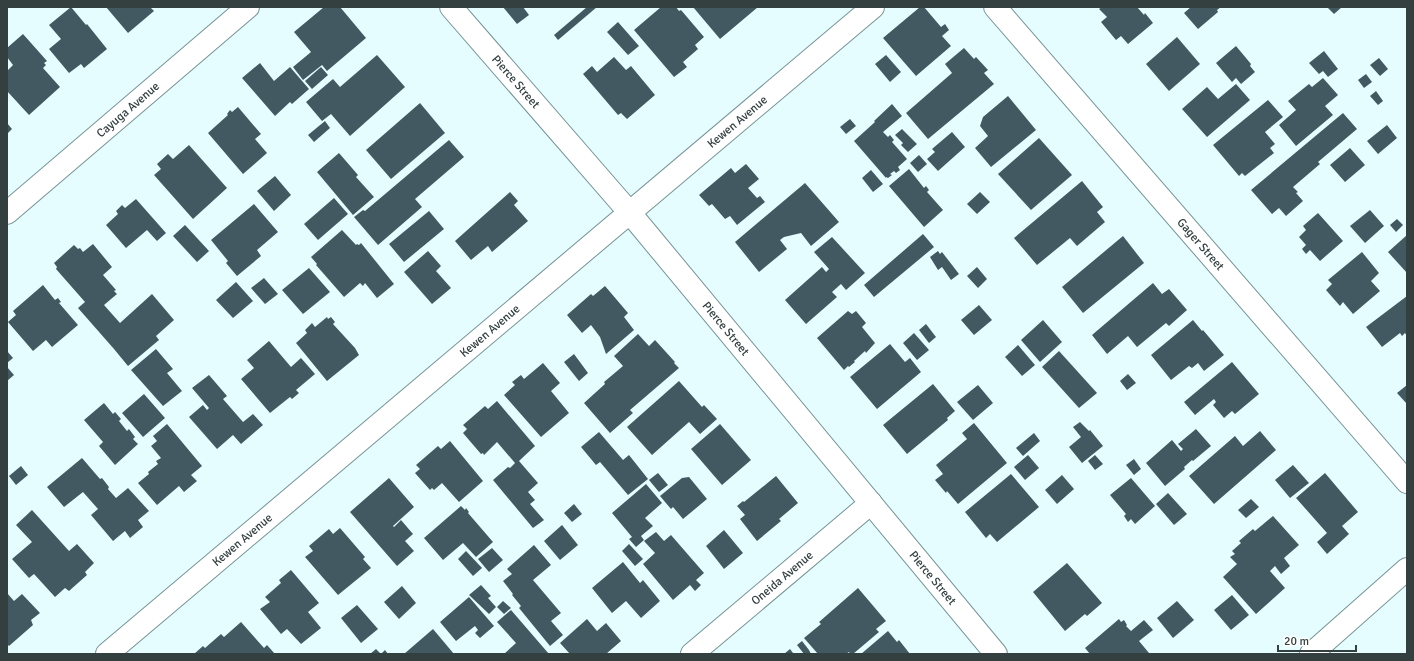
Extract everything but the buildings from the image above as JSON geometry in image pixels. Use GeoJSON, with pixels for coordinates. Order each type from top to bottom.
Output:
{"type":"FeatureCollection","features":[{"type":"Feature","properties":{"kind":"street","name":"Cayuga Avenue"},"geometry":{"type":"LineString","coordinates":[[7,213],[248,7]]}},
{"type":"Feature","properties":{"kind":"street","name":"Pierce Street"},"geometry":{"type":"LineString","coordinates":[[451,7],[630,213],[996,654]]}},
{"type":"Feature","properties":{"kind":"street","name":"Kewen Avenue"},"geometry":{"type":"LineString","coordinates":[[107,654],[873,7]]}},
{"type":"Feature","properties":{"kind":"street","name":"Gager Street"},"geometry":{"type":"LineString","coordinates":[[995,7],[1407,482]]}},
{"type":"Feature","properties":{"kind":"street","name":"Oneida Avenue"},"geometry":{"type":"LineString","coordinates":[[692,654],[871,503]]}},
{"type":"Feature","properties":{"kind":"street"},"geometry":{"type":"LineString","coordinates":[[1311,654],[1407,569]]}}]}
